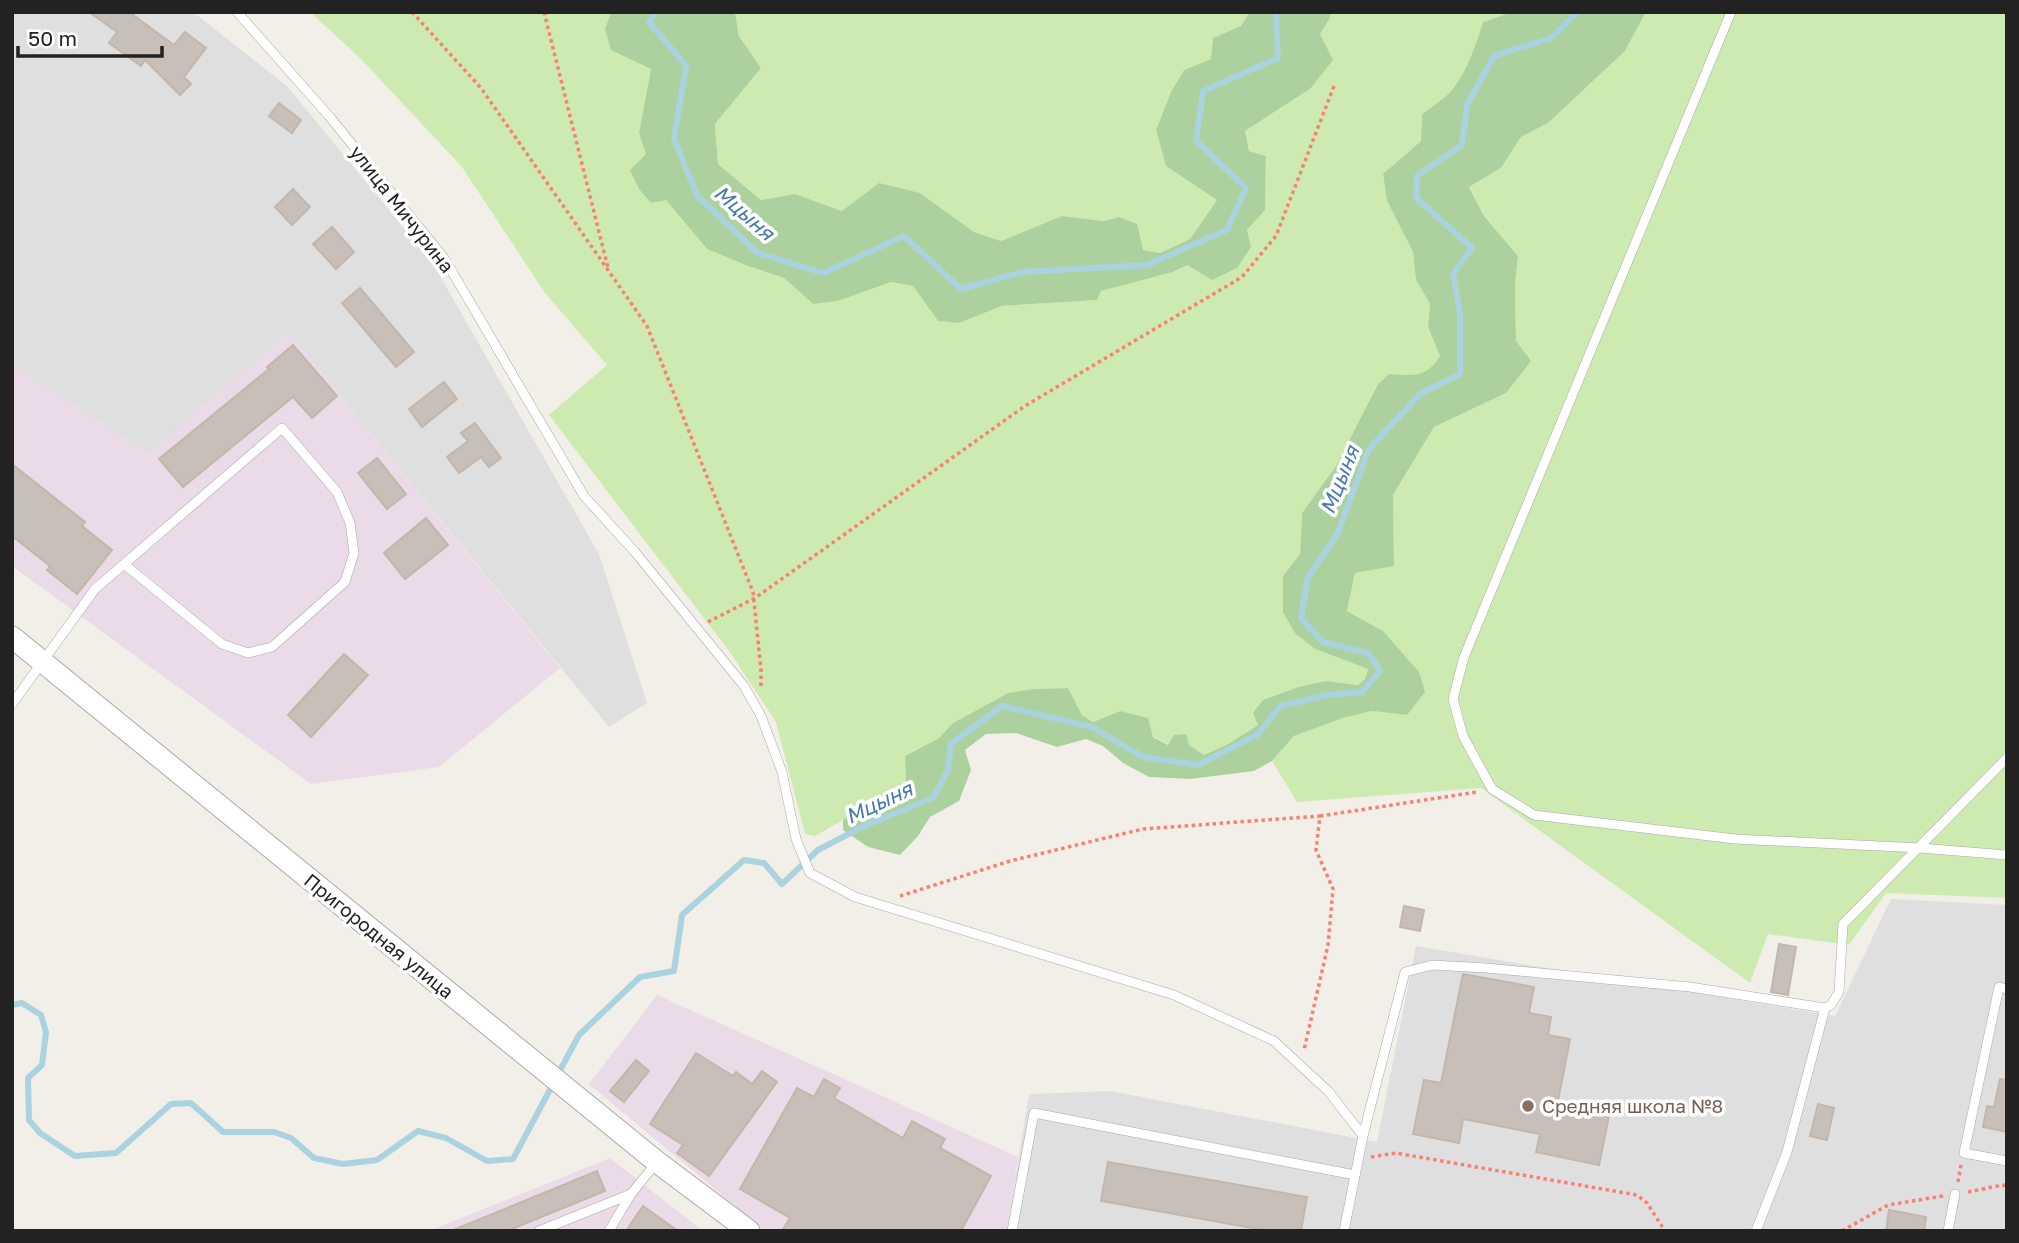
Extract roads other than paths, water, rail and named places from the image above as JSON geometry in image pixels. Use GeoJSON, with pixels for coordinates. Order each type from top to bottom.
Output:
{"type":"FeatureCollection","features":[{"type":"Feature","properties":{"kind":"street","name":"Пригородная улица"},"geometry":{"type":"LineString","coordinates":[[12,637],[657,1162],[749,1231]]}},
{"type":"Feature","properties":{"kind":"lane","name":"улица Мичурина"},"geometry":{"type":"LineString","coordinates":[[237,12],[329,116],[444,258],[584,496],[635,552],[744,686],[761,716],[782,772],[796,839],[810,873],[855,897],[1174,995],[1274,1041],[1329,1091],[1363,1136]]}},
{"type":"Feature","properties":{"kind":"lane"},"geometry":{"type":"LineString","coordinates":[[1731,12],[1464,657],[1453,699],[1463,736],[1492,789],[1534,815],[1735,839],[2007,855]]}},
{"type":"Feature","properties":{"kind":"lane"},"geometry":{"type":"LineString","coordinates":[[12,704],[95,589],[124,564],[282,428],[337,492],[350,523],[354,553],[345,582],[272,647],[248,653],[222,644],[124,564]]}},
{"type":"Feature","properties":{"kind":"lane"},"geometry":{"type":"LineString","coordinates":[[1344,1231],[1363,1136],[1405,972],[1432,965],[1486,968],[1690,987],[1825,1008],[1831,1005],[1839,992],[1843,924],[2007,758]]}},
{"type":"Feature","properties":{"kind":"lane"},"geometry":{"type":"LineString","coordinates":[[2007,989],[1999,987],[1964,1153],[2007,1161]]}},
{"type":"Feature","properties":{"kind":"lane"},"geometry":{"type":"LineString","coordinates":[[1756,1231],[1787,1152],[1825,1008]]}},
{"type":"Feature","properties":{"kind":"lane"},"geometry":{"type":"LineString","coordinates":[[1012,1231],[1034,1113],[1355,1175]]}},
{"type":"Feature","properties":{"kind":"lane"},"geometry":{"type":"LineString","coordinates":[[609,1231],[632,1194],[657,1162]]}},
{"type":"Feature","properties":{"kind":"lane"},"geometry":{"type":"LineString","coordinates":[[539,1231],[632,1194]]}},
{"type":"Feature","properties":{"kind":"lane"},"geometry":{"type":"LineString","coordinates":[[1948,1231],[1955,1194]]}},
{"type":"Feature","properties":{"kind":"waterway","name":"Мцыня"},"geometry":{"type":"LineString","coordinates":[[656,12],[649,22],[686,66],[674,139],[698,197],[758,253],[823,273],[904,236],[961,289],[1022,272],[1147,265],[1227,230],[1246,188],[1196,141],[1203,91],[1278,58],[1276,12]]}},
{"type":"Feature","properties":{"kind":"waterway","name":"Мцыня"},"geometry":{"type":"LineString","coordinates":[[558,1074],[579,1035],[640,977],[674,971],[682,915],[744,860],[764,863],[782,884],[818,850],[864,826],[933,798],[948,770],[951,744],[1002,706],[1092,727],[1143,757],[1198,765],[1257,735],[1281,706],[1328,695],[1362,692],[1380,671],[1368,653],[1323,642],[1301,618],[1308,577],[1337,535],[1369,449],[1420,394],[1460,374],[1460,314],[1453,274],[1472,248],[1416,198],[1417,176],[1462,145],[1467,105],[1494,56],[1551,38],[1577,12]]}},
{"type":"Feature","properties":{"kind":"waterway","name":"Мцыня"},"geometry":{"type":"LineString","coordinates":[[12,1005],[22,1003],[41,1015],[46,1032],[42,1065],[28,1078],[29,1120],[40,1133],[75,1156],[116,1153],[171,1104],[191,1103],[223,1132],[274,1132],[291,1138],[314,1158],[343,1164],[377,1160],[418,1131],[446,1138],[487,1161],[513,1159],[553,1084]]}},
{"type":"Feature","properties":{"kind":"place","name":"Средняя школа №8"},"geometry":{"type":"Point","coordinates":[1528,1106]}}]}
